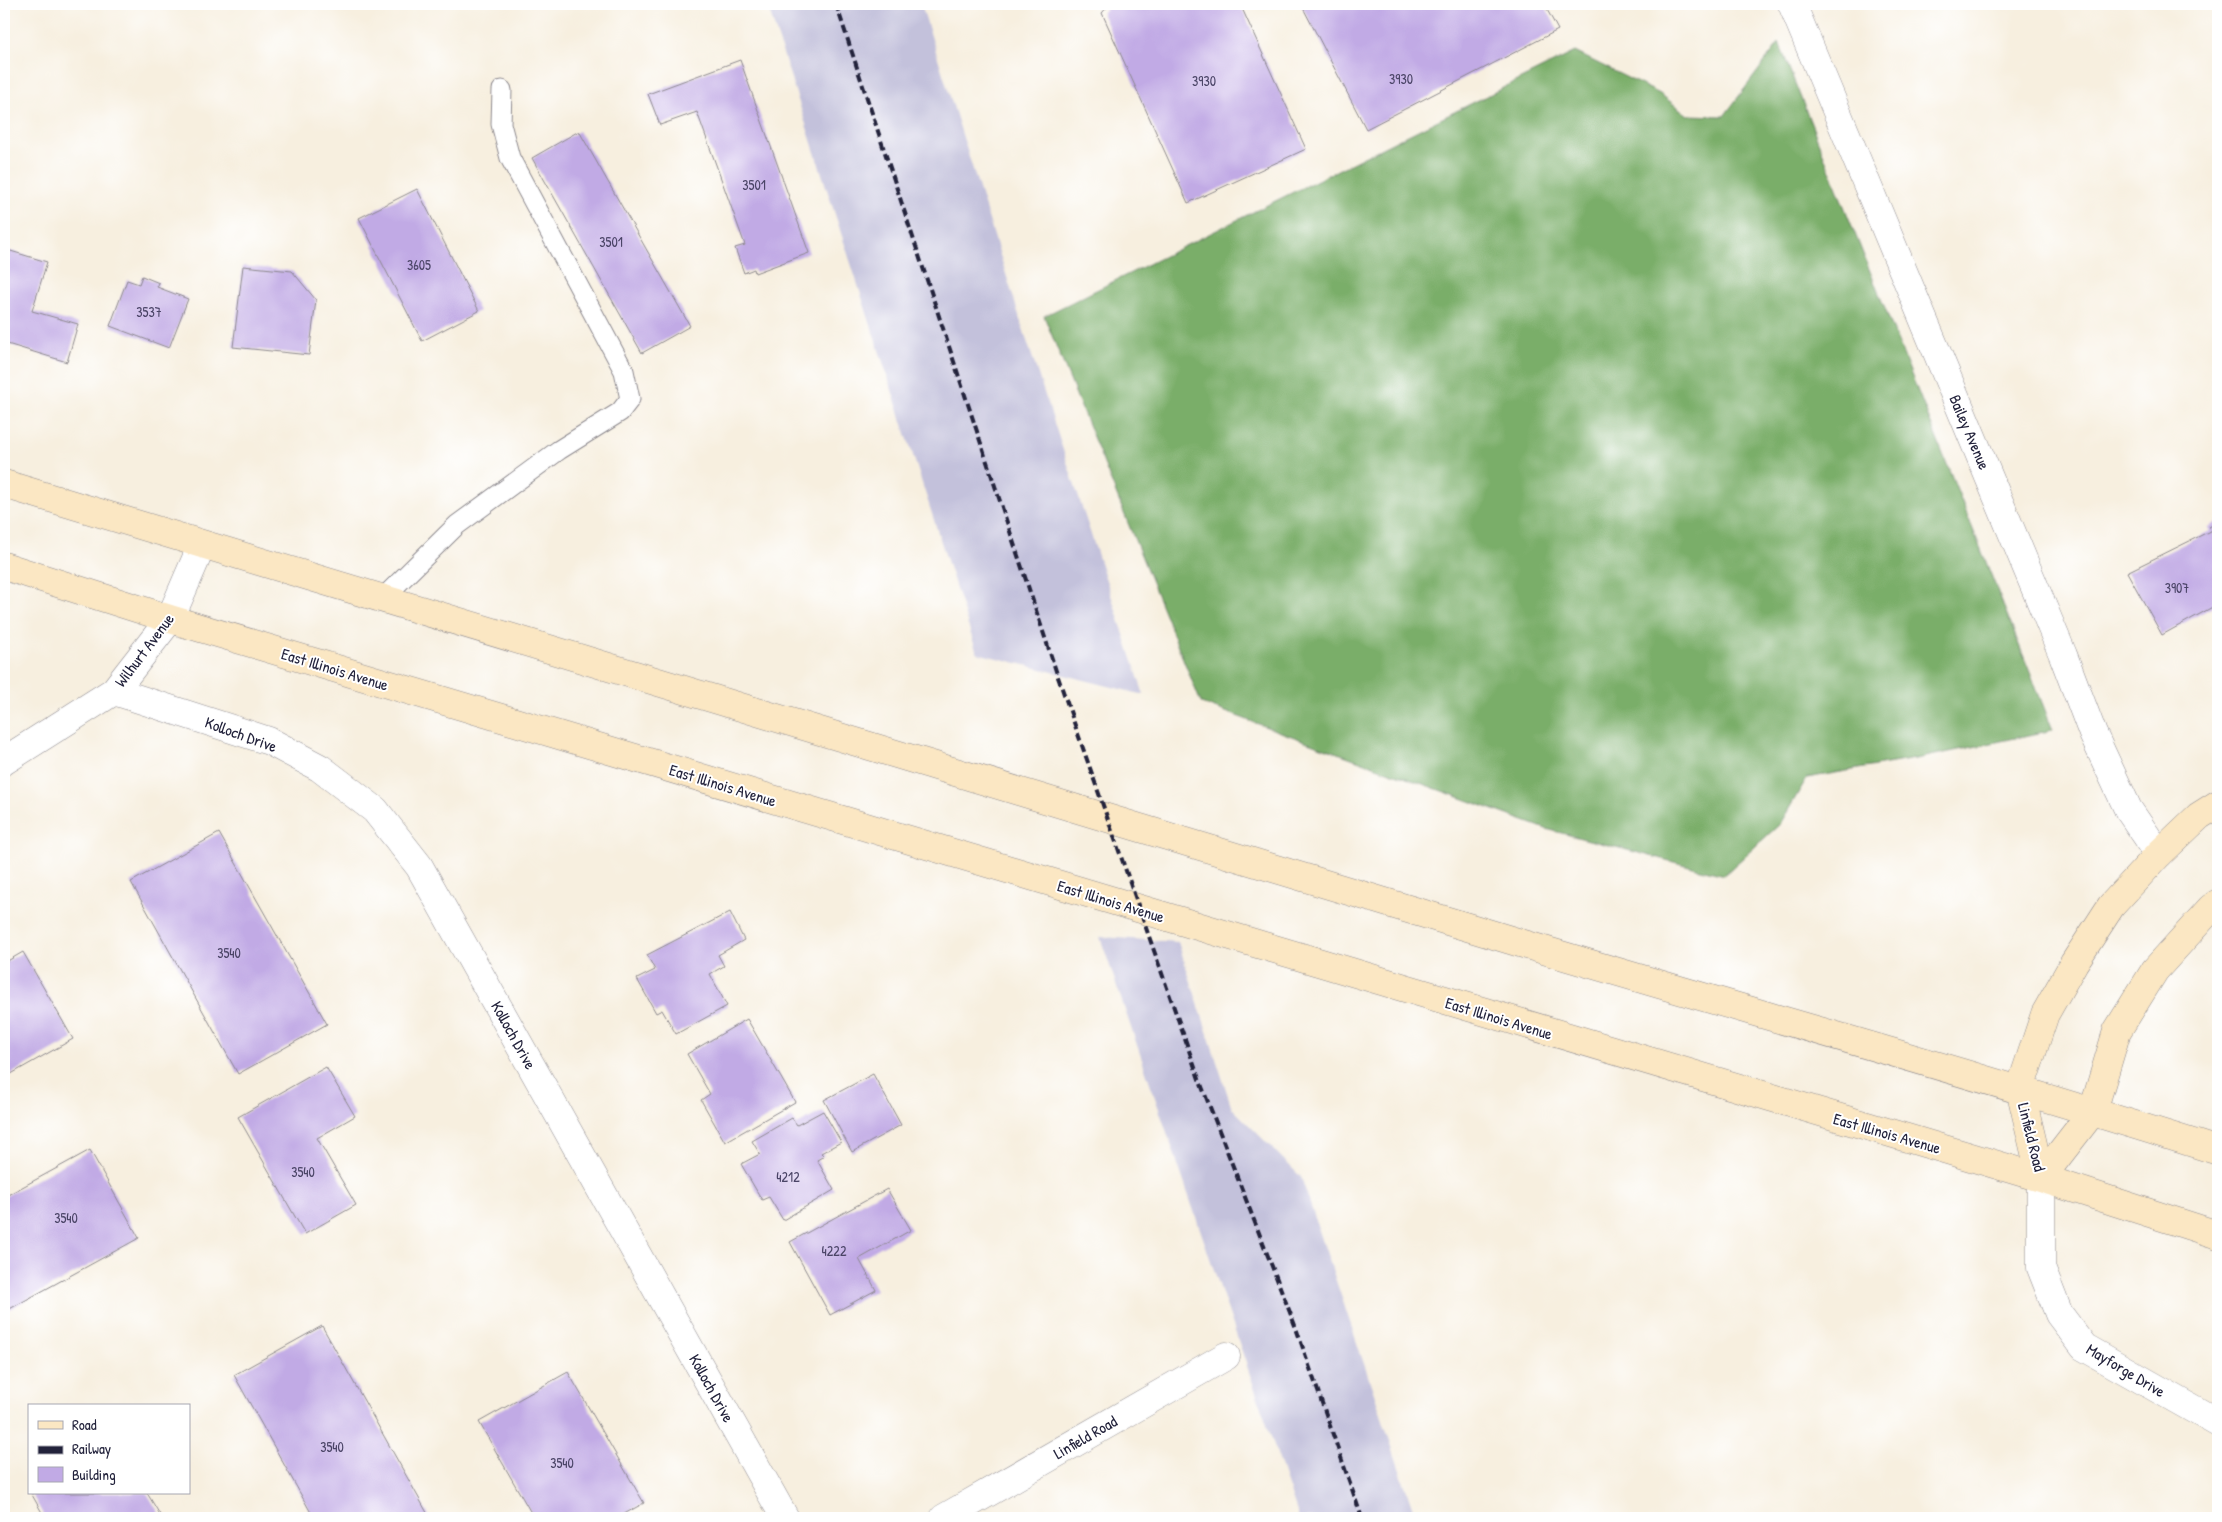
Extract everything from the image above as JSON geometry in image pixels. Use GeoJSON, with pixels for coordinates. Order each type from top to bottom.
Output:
{"type":"FeatureCollection","features":[{"type":"Feature","properties":{"kind":"main road"},"geometry":{"type":"LineString","coordinates":[[4,484],[380,601],[1743,1010],[2020,1089],[2218,1151]]}},
{"type":"Feature","properties":{"kind":"main road","name":"East Illinois Avenue"},"geometry":{"type":"LineString","coordinates":[[4,566],[170,619],[2041,1178],[2218,1235]]}},
{"type":"Feature","properties":{"kind":"main road","name":"Linfield Road"},"geometry":{"type":"LineString","coordinates":[[2041,1178],[2020,1089],[2045,1014],[2074,962],[2111,906],[2159,854],[2200,816],[2218,804]]}},
{"type":"Feature","properties":{"kind":"main road","name":"Linfield Road"},"geometry":{"type":"LineString","coordinates":[[2041,1178],[2093,1111],[2118,1031],[2155,970],[2211,908],[2218,903]]}},
{"type":"Feature","properties":{"kind":"street","name":"Bailey Avenue"},"geometry":{"type":"LineString","coordinates":[[1792,4],[2063,655],[2093,734],[2128,809],[2159,854]]}},
{"type":"Feature","properties":{"kind":"street","name":"Wilhurt Avenue"},"geometry":{"type":"LineString","coordinates":[[4,761],[114,691],[170,619],[202,546]]}},
{"type":"Feature","properties":{"kind":"street","name":"Kolloch Drive"},"geometry":{"type":"LineString","coordinates":[[114,691],[269,741],[320,768],[375,810],[419,866],[785,1518]]}},
{"type":"Feature","properties":{"kind":"street","name":"Mayforge Drive"},"geometry":{"type":"LineString","coordinates":[[2041,1178],[2042,1268],[2059,1314],[2084,1347],[2218,1423]]}},
{"type":"Feature","properties":{"kind":"street","name":"Linfield Road"},"geometry":{"type":"LineString","coordinates":[[944,1518],[1226,1356]]}},
{"type":"Feature","properties":{"kind":"lane"},"geometry":{"type":"LineString","coordinates":[[380,601],[457,525],[558,450],[620,412],[630,399],[624,371],[510,158],[501,124],[502,90]]}},
{"type":"Feature","properties":{"kind":"shaded area"},"geometry":{"type":"Polygon","coordinates":[[[767,4],[921,4],[1028,344],[1144,695],[977,653],[767,4]]]}},
{"type":"Feature","properties":{"kind":"shaded area"},"geometry":{"type":"Polygon","coordinates":[[[1100,937],[1178,942],[1232,1108],[1301,1177],[1416,1518],[1299,1518],[1100,937]]]}},
{"type":"Feature","properties":{"kind":"green space"},"geometry":{"type":"Polygon","coordinates":[[[1779,43],[2053,730],[1921,758],[1807,778],[1780,824],[1724,875],[1546,829],[1201,703],[1044,316],[1575,52],[1660,94],[1688,115],[1724,116],[1779,43]]]}},
{"type":"Feature","properties":{"kind":"building"},"geometry":{"type":"Polygon","coordinates":[[[1110,4],[1240,4],[1306,149],[1188,203],[1102,13],[1110,4]]]}},
{"type":"Feature","properties":{"kind":"building"},"geometry":{"type":"Polygon","coordinates":[[[1301,4],[1544,4],[1558,30],[1366,129],[1301,4]]]}},
{"type":"Feature","properties":{"kind":"building"},"geometry":{"type":"Polygon","coordinates":[[[740,60],[809,253],[755,273],[754,269],[744,273],[735,248],[745,245],[697,112],[660,125],[648,94],[740,60]]]}},
{"type":"Feature","properties":{"kind":"building"},"geometry":{"type":"Polygon","coordinates":[[[579,131],[690,326],[642,353],[532,158],[579,131]]]}},
{"type":"Feature","properties":{"kind":"building"},"geometry":{"type":"Polygon","coordinates":[[[417,189],[479,311],[422,341],[359,218],[417,189]]]}},
{"type":"Feature","properties":{"kind":"building"},"geometry":{"type":"Polygon","coordinates":[[[4,249],[47,262],[32,311],[78,324],[67,362],[4,343],[4,249]]]}},
{"type":"Feature","properties":{"kind":"building"},"geometry":{"type":"Polygon","coordinates":[[[243,266],[292,271],[316,300],[309,355],[233,347],[243,266]]]}},
{"type":"Feature","properties":{"kind":"building"},"geometry":{"type":"Polygon","coordinates":[[[142,276],[159,283],[157,287],[188,299],[169,348],[110,326],[127,280],[139,284],[142,276]]]}},
{"type":"Feature","properties":{"kind":"building"},"geometry":{"type":"Polygon","coordinates":[[[2218,522],[2218,604],[2162,635],[2127,572],[2210,531],[2209,527],[2218,522]]]}},
{"type":"Feature","properties":{"kind":"building"},"geometry":{"type":"Polygon","coordinates":[[[219,833],[327,1024],[238,1074],[131,882],[219,833]]]}},
{"type":"Feature","properties":{"kind":"building"},"geometry":{"type":"Polygon","coordinates":[[[730,912],[744,940],[718,955],[724,966],[710,974],[727,1006],[676,1034],[662,1010],[656,1013],[637,979],[655,970],[647,955],[730,912]]]}},
{"type":"Feature","properties":{"kind":"building"},"geometry":{"type":"Polygon","coordinates":[[[23,952],[73,1039],[4,1078],[4,963],[23,952]]]}},
{"type":"Feature","properties":{"kind":"building"},"geometry":{"type":"Polygon","coordinates":[[[747,1019],[795,1102],[725,1142],[701,1100],[710,1094],[687,1054],[747,1019]]]}},
{"type":"Feature","properties":{"kind":"building"},"geometry":{"type":"Polygon","coordinates":[[[326,1067],[355,1116],[317,1138],[356,1205],[305,1234],[238,1117],[326,1067]]]}},
{"type":"Feature","properties":{"kind":"building"},"geometry":{"type":"Polygon","coordinates":[[[873,1074],[901,1125],[852,1152],[824,1100],[873,1074]]]}},
{"type":"Feature","properties":{"kind":"building"},"geometry":{"type":"Polygon","coordinates":[[[823,1111],[841,1142],[821,1153],[824,1156],[817,1160],[834,1190],[783,1220],[769,1197],[762,1200],[741,1164],[760,1154],[752,1141],[792,1118],[797,1125],[823,1111]]]}},
{"type":"Feature","properties":{"kind":"building"},"geometry":{"type":"Polygon","coordinates":[[[90,1150],[139,1238],[4,1312],[4,1197],[90,1150]]]}},
{"type":"Feature","properties":{"kind":"building"},"geometry":{"type":"Polygon","coordinates":[[[887,1189],[911,1230],[859,1259],[876,1290],[830,1315],[790,1242],[887,1189]]]}},
{"type":"Feature","properties":{"kind":"building"},"geometry":{"type":"Polygon","coordinates":[[[322,1326],[430,1518],[314,1518],[234,1375],[322,1326]]]}},
{"type":"Feature","properties":{"kind":"building"},"geometry":{"type":"Polygon","coordinates":[[[568,1372],[644,1503],[617,1518],[534,1518],[479,1422],[568,1372]]]}},
{"type":"Feature","properties":{"kind":"building"},"geometry":{"type":"Polygon","coordinates":[[[32,1494],[148,1494],[162,1518],[45,1518],[32,1494]]]}},
{"type":"Feature","properties":{"kind":"railway"},"geometry":{"type":"LineString","coordinates":[[836,4],[1058,677],[1199,1079],[1296,1328],[1362,1518]]}}]}
